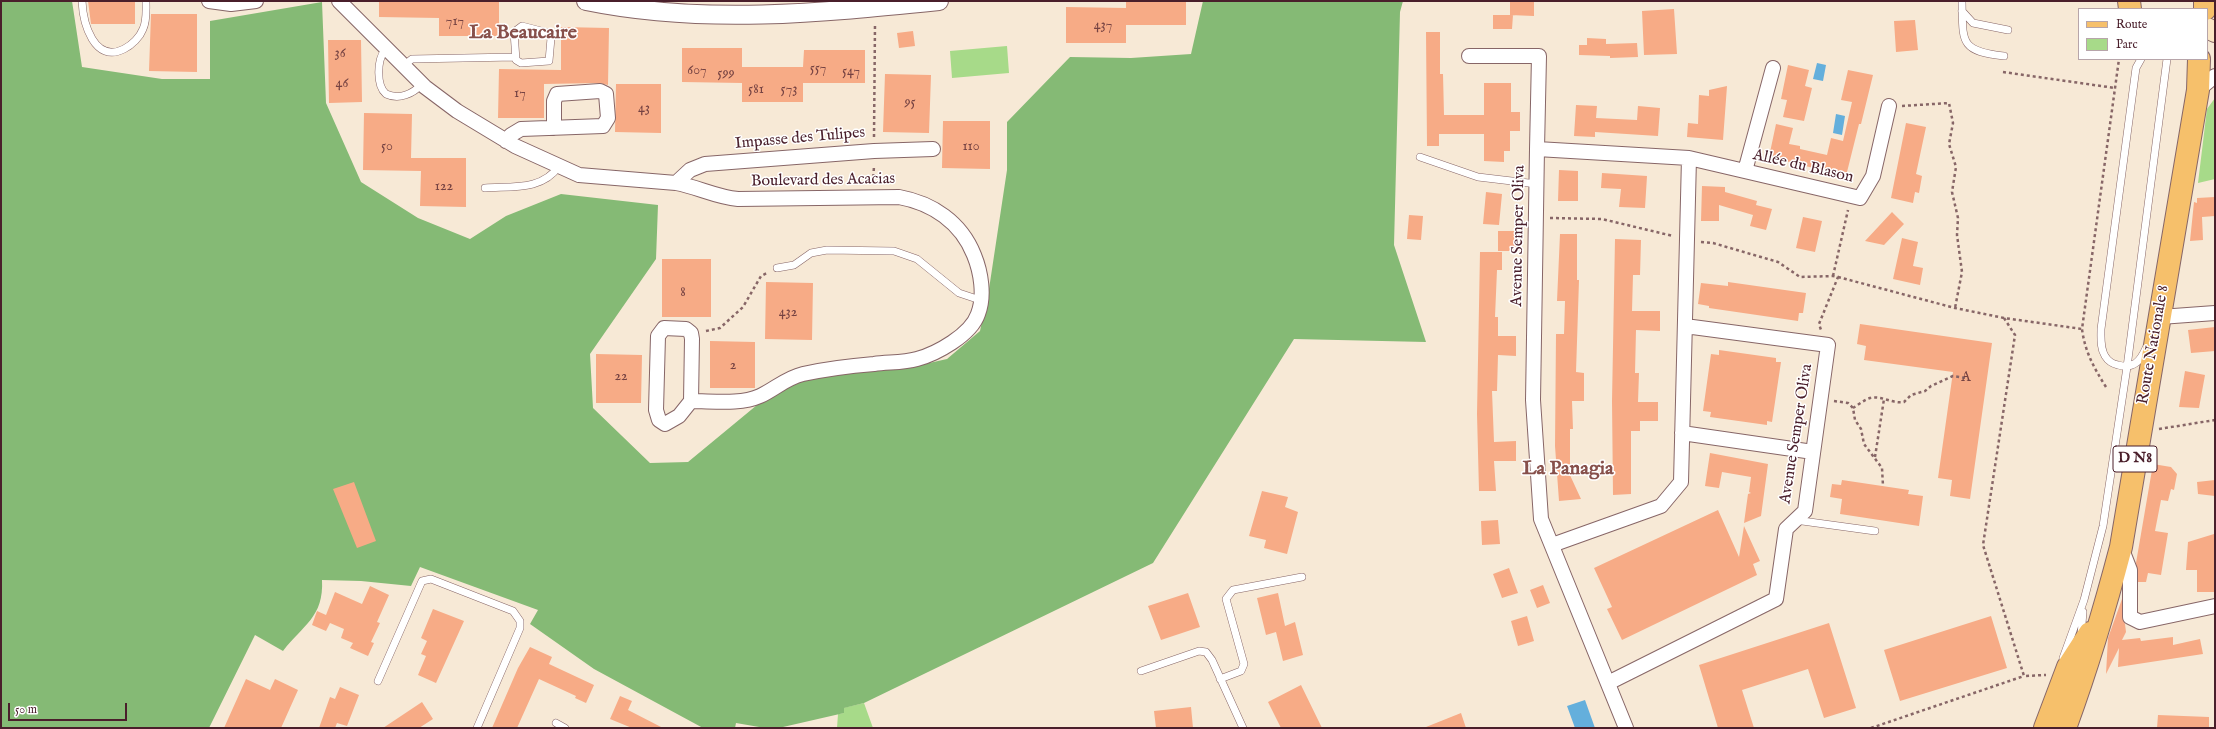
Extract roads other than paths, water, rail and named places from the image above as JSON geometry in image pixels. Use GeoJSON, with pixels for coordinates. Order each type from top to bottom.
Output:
{"type":"FeatureCollection","features":[{"type":"Feature","properties":{"kind":"main road"},"geometry":{"type":"LineString","coordinates":[[2209,1],[2215,11]]}},
{"type":"Feature","properties":{"kind":"main road"},"geometry":{"type":"LineString","coordinates":[[2186,60],[2198,90]]}},
{"type":"Feature","properties":{"kind":"main road","name":"Route Nationale 8"},"geometry":{"type":"LineString","coordinates":[[2065,728],[2086,671],[2108,600],[2121,547],[2139,432],[2198,90],[2199,60]]}},
{"type":"Feature","properties":{"kind":"main road","name":"Route Nationale 8"},"geometry":{"type":"LineString","coordinates":[[2045,728],[2068,667],[2079,651],[2108,600]]}},
{"type":"Feature","properties":{"kind":"street"},"geometry":{"type":"LineString","coordinates":[[209,1],[231,4],[256,1]]}},
{"type":"Feature","properties":{"kind":"street","name":"Boulevard des Acacias"},"geometry":{"type":"LineString","coordinates":[[339,1],[385,50],[422,84],[457,111],[506,141],[579,175],[691,185],[724,198],[738,200],[873,197],[908,198],[933,208],[946,216],[971,247],[978,263],[981,280],[978,314],[970,327],[942,349],[916,360],[839,367],[802,374],[785,380],[761,396],[744,401],[691,401]]}},
{"type":"Feature","properties":{"kind":"street"},"geometry":{"type":"LineString","coordinates":[[586,1],[680,15],[707,16],[828,12],[939,1]]}},
{"type":"Feature","properties":{"kind":"street"},"geometry":{"type":"LineString","coordinates":[[1469,56],[1539,56],[1537,149]]}},
{"type":"Feature","properties":{"kind":"street"},"geometry":{"type":"LineString","coordinates":[[1745,171],[1774,68]]}},
{"type":"Feature","properties":{"kind":"street"},"geometry":{"type":"LineString","coordinates":[[2198,90],[2215,76]]}},
{"type":"Feature","properties":{"kind":"street","name":"Allée du Blason"},"geometry":{"type":"LineString","coordinates":[[1689,158],[1860,198],[1873,176],[1889,106]]}},
{"type":"Feature","properties":{"kind":"street"},"geometry":{"type":"LineString","coordinates":[[506,141],[511,135],[521,129],[554,128]]}},
{"type":"Feature","properties":{"kind":"street","name":"Impasse des Tulipes"},"geometry":{"type":"LineString","coordinates":[[676,183],[690,170],[705,164],[874,150],[934,149]]}},
{"type":"Feature","properties":{"kind":"street","name":"Avenue Semper Oliva"},"geometry":{"type":"LineString","coordinates":[[1626,728],[1541,518],[1533,400],[1537,149],[1689,158]]}},
{"type":"Feature","properties":{"kind":"street"},"geometry":{"type":"LineString","coordinates":[[1552,545],[1662,506],[1681,482],[1689,158]]}},
{"type":"Feature","properties":{"kind":"street"},"geometry":{"type":"LineString","coordinates":[[2160,317],[2215,313]]}},
{"type":"Feature","properties":{"kind":"street","name":"Avenue Semper Oliva"},"geometry":{"type":"LineString","coordinates":[[1608,683],[1776,599],[1786,529],[1805,511],[1828,345],[1685,326]]}},
{"type":"Feature","properties":{"kind":"street"},"geometry":{"type":"LineString","coordinates":[[666,328],[686,329],[691,333],[691,401],[682,413],[667,423],[661,422],[658,418],[656,410],[659,333],[666,328]]}},
{"type":"Feature","properties":{"kind":"street"},"geometry":{"type":"LineString","coordinates":[[1682,433],[1813,452]]}},
{"type":"Feature","properties":{"kind":"street"},"geometry":{"type":"LineString","coordinates":[[2121,547],[2130,570],[2130,617],[2140,622],[2215,606]]}},
{"type":"Feature","properties":{"kind":"lane"},"geometry":{"type":"LineString","coordinates":[[82,1],[83,14],[89,34],[98,46],[105,51],[113,52],[127,48],[140,35],[145,21],[146,1]]}},
{"type":"Feature","properties":{"kind":"lane"},"geometry":{"type":"LineString","coordinates":[[1962,1],[1962,35],[1971,49],[1984,54],[2004,56]]}},
{"type":"Feature","properties":{"kind":"lane"},"geometry":{"type":"LineString","coordinates":[[1962,11],[1973,23],[2008,30]]}},
{"type":"Feature","properties":{"kind":"lane"},"geometry":{"type":"LineString","coordinates":[[519,27],[538,29],[549,33],[551,38],[549,61],[521,63],[516,60],[515,57],[514,34],[519,27]]}},
{"type":"Feature","properties":{"kind":"lane"},"geometry":{"type":"LineString","coordinates":[[385,50],[381,57],[380,82],[386,94],[395,96],[411,94],[422,84]]}},
{"type":"Feature","properties":{"kind":"lane"},"geometry":{"type":"LineString","coordinates":[[403,66],[412,60],[515,57]]}},
{"type":"Feature","properties":{"kind":"lane"},"geometry":{"type":"LineString","coordinates":[[2140,60],[2136,68],[2101,329],[2101,346],[2105,357],[2112,364],[2127,367],[2132,366],[2143,356],[2160,317]]}},
{"type":"Feature","properties":{"kind":"lane"},"geometry":{"type":"LineString","coordinates":[[2127,367],[2167,60]]}},
{"type":"Feature","properties":{"kind":"lane"},"geometry":{"type":"LineString","coordinates":[[1420,157],[1478,177],[1537,184]]}},
{"type":"Feature","properties":{"kind":"lane"},"geometry":{"type":"LineString","coordinates":[[484,188],[536,184],[550,177],[559,166]]}},
{"type":"Feature","properties":{"kind":"lane"},"geometry":{"type":"LineString","coordinates":[[777,268],[794,265],[811,253],[827,250],[894,251],[917,259],[959,293],[980,300]]}},
{"type":"Feature","properties":{"kind":"lane","name":"D N8"},"geometry":{"type":"LineString","coordinates":[[2037,728],[2084,600],[2103,526],[2127,367]]}},
{"type":"Feature","properties":{"kind":"lane"},"geometry":{"type":"LineString","coordinates":[[1795,520],[1875,530]]}},
{"type":"Feature","properties":{"kind":"lane"},"geometry":{"type":"LineString","coordinates":[[1220,679],[1240,671],[1244,664],[1226,599],[1233,590],[1302,577]]}},
{"type":"Feature","properties":{"kind":"lane"},"geometry":{"type":"LineString","coordinates":[[378,681],[422,582],[431,579],[514,611],[520,621],[520,628],[477,728]]}},
{"type":"Feature","properties":{"kind":"lane","name":"D N8"},"geometry":{"type":"LineString","coordinates":[[2056,728],[2077,675],[2084,600]]}},
{"type":"Feature","properties":{"kind":"lane"},"geometry":{"type":"LineString","coordinates":[[1141,671],[1199,651],[1206,652],[1243,728]]}},
{"type":"Feature","properties":{"kind":"lane"},"geometry":{"type":"LineString","coordinates":[[556,723],[565,728]]}},
{"type":"Feature","properties":{"kind":"water"},"geometry":{"type":"Polygon","coordinates":[[[1817,63],[1826,65],[1823,81],[1813,79],[1817,63]]]}},
{"type":"Feature","properties":{"kind":"water"},"geometry":{"type":"Polygon","coordinates":[[[1836,114],[1845,116],[1842,135],[1833,133],[1836,114]]]}},
{"type":"Feature","properties":{"kind":"water"},"geometry":{"type":"Polygon","coordinates":[[[1585,700],[1595,728],[1575,728],[1567,706],[1585,700]]]}},
{"type":"Feature","properties":{"kind":"district","name":"La Beaucaire"},"geometry":{"type":"Point","coordinates":[523,34]}},
{"type":"Feature","properties":{"kind":"district","name":"La Panagia"},"geometry":{"type":"Point","coordinates":[1568,470]}}]}
